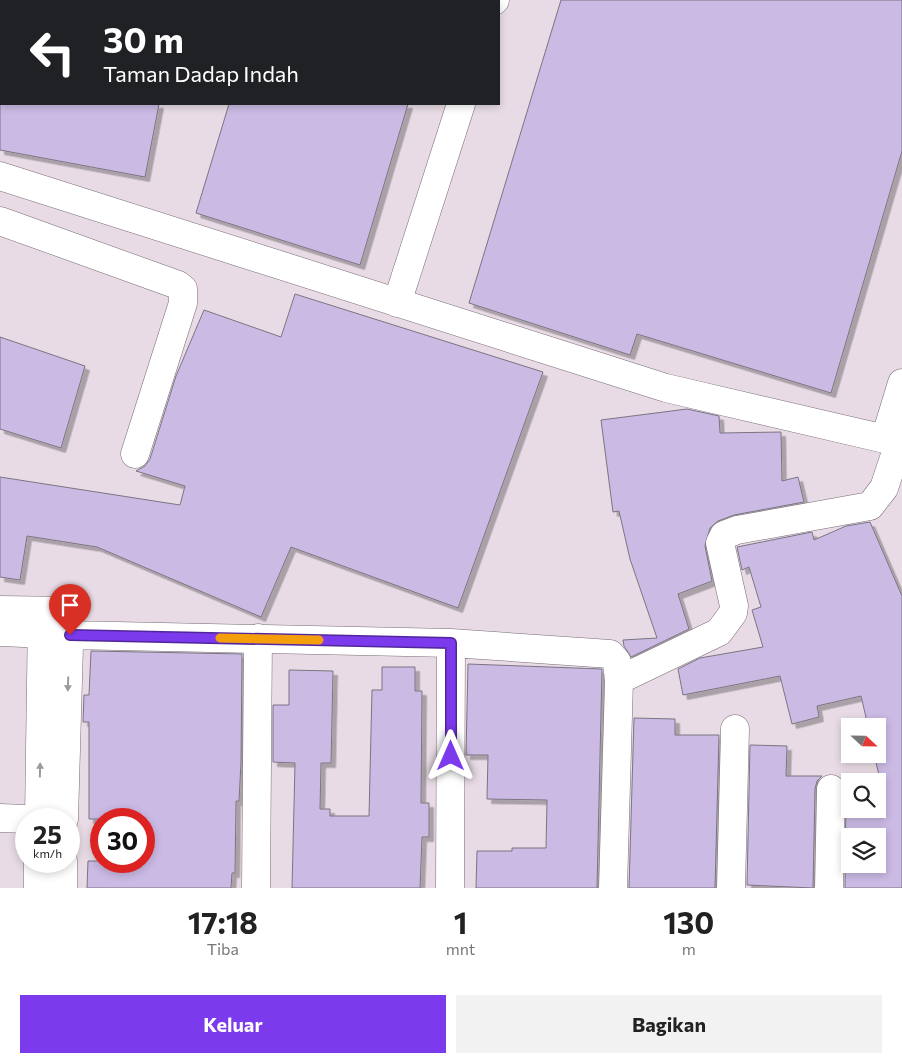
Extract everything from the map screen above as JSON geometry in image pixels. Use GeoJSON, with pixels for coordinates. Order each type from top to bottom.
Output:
{"type":"FeatureCollection","features":[{"type":"Feature","properties":{"kind":"street"},"geometry":{"type":"LineString","coordinates":[[396,303],[461,105]]}},
{"type":"Feature","properties":{"kind":"street"},"geometry":{"type":"LineString","coordinates":[[0,176],[666,388],[895,442]]}},
{"type":"Feature","properties":{"kind":"street"},"geometry":{"type":"LineString","coordinates":[[0,221],[178,285],[183,289],[183,303],[135,454]]}},
{"type":"Feature","properties":{"kind":"street"},"geometry":{"type":"LineString","coordinates":[[618,671],[719,632],[733,613],[734,606],[720,543],[724,535],[736,530],[870,506],[884,488],[895,442],[902,383]]}},
{"type":"Feature","properties":{"kind":"street"},"geometry":{"type":"LineString","coordinates":[[0,610],[42,622],[258,638],[451,643],[597,651],[610,654],[618,671],[613,888]]}},
{"type":"Feature","properties":{"kind":"street"},"geometry":{"type":"LineString","coordinates":[[0,632],[42,622]]}},
{"type":"Feature","properties":{"kind":"street"},"geometry":{"type":"LineString","coordinates":[[39,808],[42,622]]}},
{"type":"Feature","properties":{"kind":"street"},"geometry":{"type":"LineString","coordinates":[[64,808],[70,623]]}},
{"type":"Feature","properties":{"kind":"street"},"geometry":{"type":"LineString","coordinates":[[256,888],[258,638]]}},
{"type":"Feature","properties":{"kind":"street"},"geometry":{"type":"LineString","coordinates":[[450,888],[451,643]]}},
{"type":"Feature","properties":{"kind":"street"},"geometry":{"type":"LineString","coordinates":[[731,888],[735,729]]}},
{"type":"Feature","properties":{"kind":"street"},"geometry":{"type":"LineString","coordinates":[[829,888],[831,789]]}},
{"type":"Feature","properties":{"kind":"street"},"geometry":{"type":"LineString","coordinates":[[0,818],[15,819]]}},
{"type":"Feature","properties":{"kind":"street"},"geometry":{"type":"LineString","coordinates":[[38,873],[38,888]]}},
{"type":"Feature","properties":{"kind":"street"},"geometry":{"type":"LineString","coordinates":[[63,873],[63,888]]}},
{"type":"Feature","properties":{"kind":"building"},"geometry":{"type":"Polygon","coordinates":[[[561,0],[902,0],[902,151],[831,393],[637,334],[630,355],[469,303],[561,0]]]}},
{"type":"Feature","properties":{"kind":"building"},"geometry":{"type":"Polygon","coordinates":[[[0,105],[159,105],[145,177],[0,150],[0,105]]]}},
{"type":"Feature","properties":{"kind":"building"},"geometry":{"type":"Polygon","coordinates":[[[229,105],[408,105],[360,265],[196,213],[229,105]]]}},
{"type":"Feature","properties":{"kind":"building"},"geometry":{"type":"Polygon","coordinates":[[[295,294],[543,372],[458,608],[291,547],[261,617],[97,547],[27,536],[20,580],[0,577],[0,477],[180,505],[185,486],[136,471],[145,466],[150,459],[176,376],[204,310],[281,337],[295,294]]]}},
{"type":"Feature","properties":{"kind":"building"},"geometry":{"type":"Polygon","coordinates":[[[0,337],[85,366],[61,448],[0,429],[0,337]]]}},
{"type":"Feature","properties":{"kind":"building"},"geometry":{"type":"Polygon","coordinates":[[[687,409],[719,416],[720,433],[781,432],[782,481],[798,477],[804,502],[734,515],[718,521],[710,528],[705,546],[712,581],[678,594],[689,629],[631,657],[624,646],[623,640],[657,638],[630,559],[619,511],[613,512],[601,420],[687,409]]]}},
{"type":"Feature","properties":{"kind":"building"},"geometry":{"type":"Polygon","coordinates":[[[870,522],[902,596],[902,888],[845,888],[845,873],[886,873],[886,828],[846,828],[846,818],[886,818],[886,773],[879,773],[876,763],[886,763],[886,718],[866,718],[861,696],[817,706],[819,717],[792,724],[780,676],[683,695],[678,669],[700,658],[763,647],[752,610],[761,607],[749,567],[742,570],[737,547],[812,532],[814,540],[846,526],[870,522]]]}},
{"type":"Feature","properties":{"kind":"building"},"geometry":{"type":"Polygon","coordinates":[[[91,651],[242,654],[241,762],[239,801],[236,801],[235,873],[232,873],[231,888],[87,888],[88,861],[90,861],[90,873],[155,873],[155,808],[90,808],[89,819],[89,722],[83,722],[84,695],[89,695],[91,651]]]}},
{"type":"Feature","properties":{"kind":"building"},"geometry":{"type":"Polygon","coordinates":[[[468,664],[602,669],[597,888],[476,888],[477,851],[512,851],[512,848],[546,848],[547,800],[487,799],[488,755],[466,755],[468,664]]]}},
{"type":"Feature","properties":{"kind":"building"},"geometry":{"type":"Polygon","coordinates":[[[382,667],[415,667],[415,691],[422,691],[421,803],[429,803],[429,837],[422,837],[420,888],[292,888],[295,763],[273,762],[273,705],[289,705],[289,670],[333,671],[331,763],[321,763],[320,809],[330,809],[330,816],[369,816],[372,690],[382,690],[382,667]]]}},
{"type":"Feature","properties":{"kind":"building"},"geometry":{"type":"Polygon","coordinates":[[[634,718],[675,719],[675,735],[719,735],[715,888],[629,888],[634,718]]]}},
{"type":"Feature","properties":{"kind":"building"},"geometry":{"type":"Polygon","coordinates":[[[750,745],[787,746],[786,776],[822,776],[817,781],[815,789],[813,888],[747,885],[750,745]]]}},
{"type":"Feature","properties":{"kind":"slow traffic"},"geometry":{"type":"LineString","coordinates":[[220,638],[319,640]]}},
{"type":"Feature","properties":{"kind":"route"},"geometry":{"type":"LineString","coordinates":[[70,635],[451,643],[451,756]]}}]}
